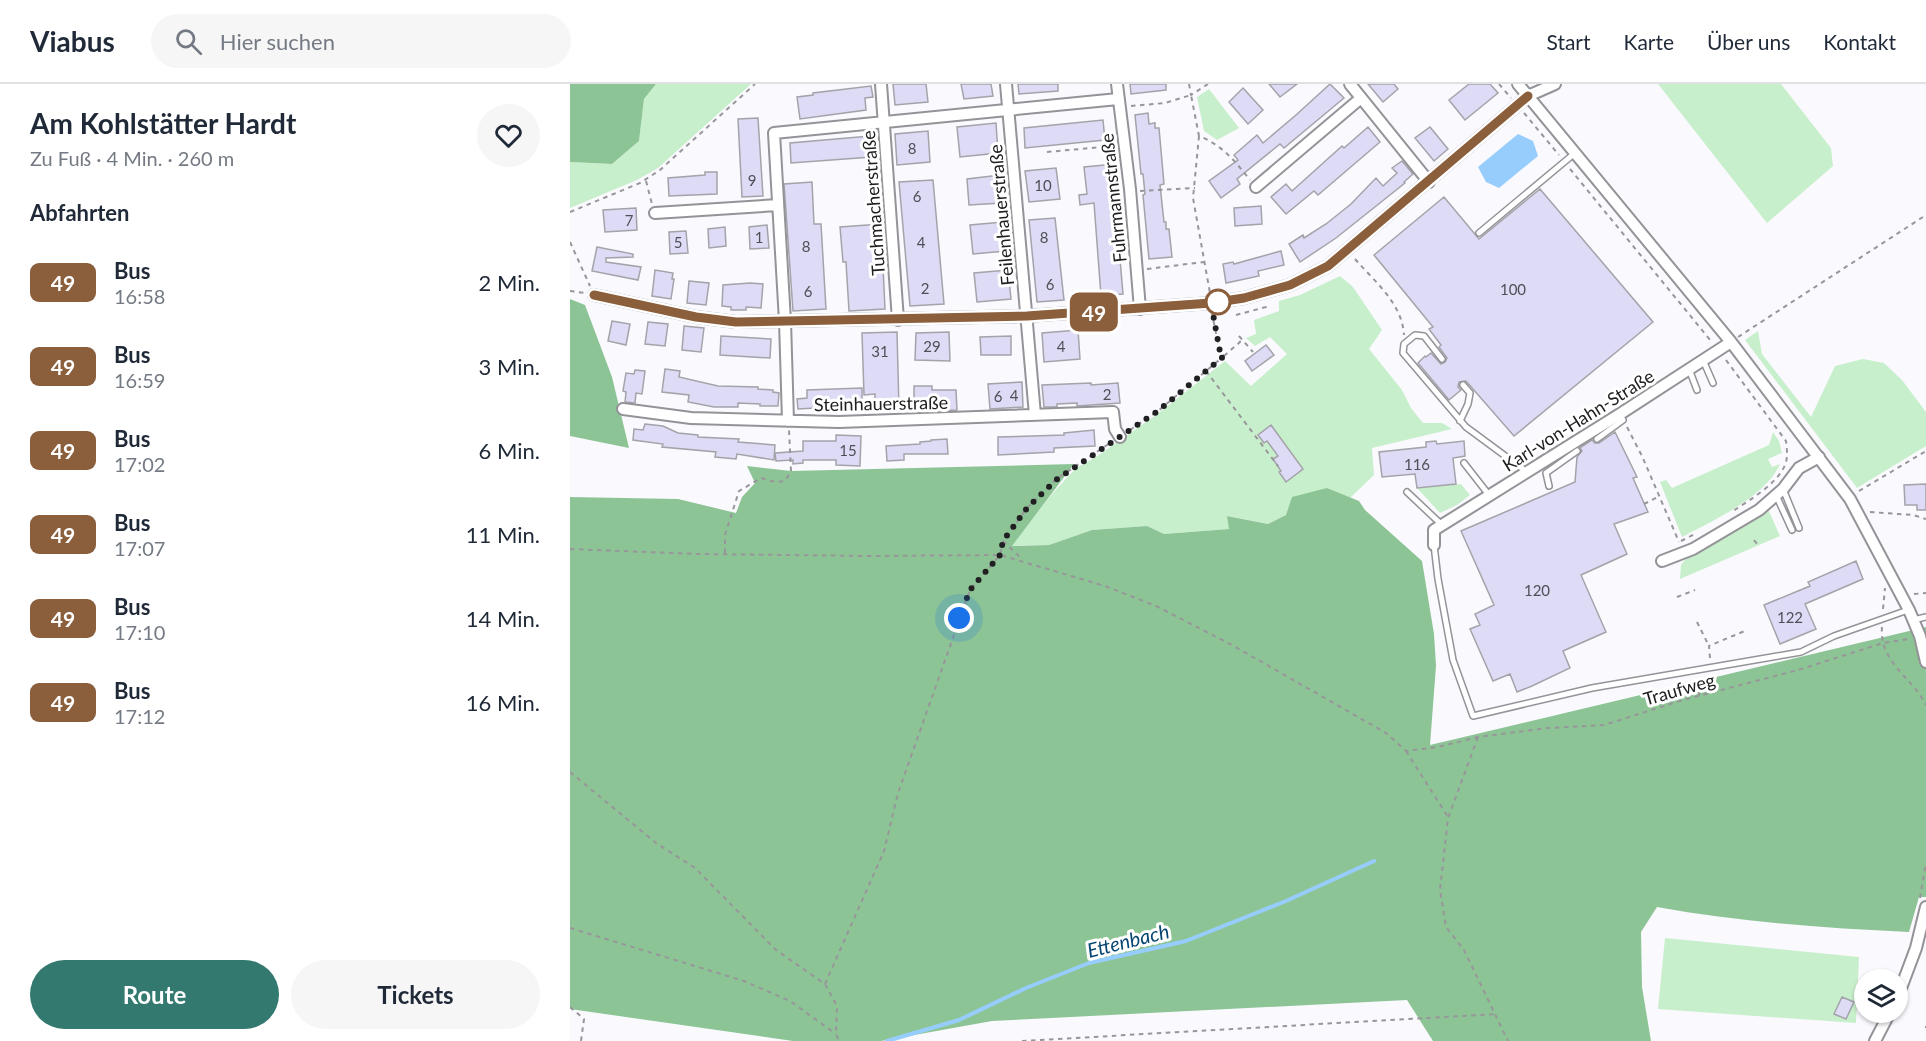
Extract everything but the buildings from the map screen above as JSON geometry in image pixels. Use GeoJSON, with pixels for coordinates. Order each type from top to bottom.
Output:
{"type":"FeatureCollection","features":[{"type":"Feature","properties":{"kind":"street","name":"Tuchmacherstraße"},"geometry":{"type":"LineString","coordinates":[[881,84],[898,320]]}},
{"type":"Feature","properties":{"kind":"street","name":"Feilenhauerstraße"},"geometry":{"type":"LineString","coordinates":[[1006,84],[1035,415]]}},
{"type":"Feature","properties":{"kind":"street","name":"Fuhrmannstraße"},"geometry":{"type":"LineString","coordinates":[[1117,84],[1131,192],[1140,309]]}},
{"type":"Feature","properties":{"kind":"street"},"geometry":{"type":"LineString","coordinates":[[1350,84],[1429,182]]}},
{"type":"Feature","properties":{"kind":"street"},"geometry":{"type":"LineString","coordinates":[[1518,84],[1731,342],[1850,499],[1911,615],[1920,636],[1926,662]]}},
{"type":"Feature","properties":{"kind":"street"},"geometry":{"type":"LineString","coordinates":[[594,295],[696,317],[736,322],[1027,316],[1140,309],[1244,298],[1290,285],[1328,266],[1528,96],[1555,84]]}},
{"type":"Feature","properties":{"kind":"street"},"geometry":{"type":"LineString","coordinates":[[1256,187],[1361,98]]}},
{"type":"Feature","properties":{"kind":"street"},"geometry":{"type":"LineString","coordinates":[[788,421],[785,321],[774,133],[1008,110],[1119,103]]}},
{"type":"Feature","properties":{"kind":"street"},"geometry":{"type":"LineString","coordinates":[[655,213],[778,205]]}},
{"type":"Feature","properties":{"kind":"street","name":"Karl-von-Hahn-Straße"},"geometry":{"type":"LineString","coordinates":[[1442,525],[1622,417],[1731,342]]}},
{"type":"Feature","properties":{"kind":"street","name":"Steinhauerstraße"},"geometry":{"type":"LineString","coordinates":[[623,409],[691,418],[839,422],[1113,412],[1114,429],[1120,437]]}},
{"type":"Feature","properties":{"kind":"street"},"geometry":{"type":"LineString","coordinates":[[1662,561],[1693,549],[1759,510],[1779,492],[1799,468],[1819,457]]}},
{"type":"Feature","properties":{"kind":"street"},"geometry":{"type":"LineString","coordinates":[[1434,545],[1434,530],[1442,525]]}},
{"type":"Feature","properties":{"kind":"street"},"geometry":{"type":"LineString","coordinates":[[1908,969],[1926,907]]}},
{"type":"Feature","properties":{"kind":"street"},"geometry":{"type":"LineString","coordinates":[[1875,1041],[1884,1023]]}},
{"type":"Feature","properties":{"kind":"lane"},"geometry":{"type":"LineString","coordinates":[[1479,233],[1575,153]]}},
{"type":"Feature","properties":{"kind":"lane"},"geometry":{"type":"LineString","coordinates":[[1442,359],[1424,336],[1415,335],[1404,344],[1403,353],[1460,421],[1527,472]]}},
{"type":"Feature","properties":{"kind":"lane"},"geometry":{"type":"LineString","coordinates":[[1703,360],[1713,383]]}},
{"type":"Feature","properties":{"kind":"lane"},"geometry":{"type":"LineString","coordinates":[[1689,369],[1697,390]]}},
{"type":"Feature","properties":{"kind":"lane"},"geometry":{"type":"LineString","coordinates":[[1460,421],[1468,404],[1470,393],[1463,385]]}},
{"type":"Feature","properties":{"kind":"lane"},"geometry":{"type":"LineString","coordinates":[[1597,439],[1622,417]]}},
{"type":"Feature","properties":{"kind":"lane"},"geometry":{"type":"LineString","coordinates":[[1549,486],[1546,473],[1577,451]]}},
{"type":"Feature","properties":{"kind":"lane"},"geometry":{"type":"LineString","coordinates":[[1464,464],[1489,495]]}},
{"type":"Feature","properties":{"kind":"lane"},"geometry":{"type":"LineString","coordinates":[[1407,492],[1442,525]]}},
{"type":"Feature","properties":{"kind":"lane"},"geometry":{"type":"LineString","coordinates":[[1779,492],[1799,528]]}},
{"type":"Feature","properties":{"kind":"lane"},"geometry":{"type":"LineString","coordinates":[[1779,492],[1792,530]]}},
{"type":"Feature","properties":{"kind":"lane"},"geometry":{"type":"LineString","coordinates":[[1434,545],[1453,660],[1473,716],[1592,688],[1770,659],[1801,652],[1834,636],[1882,620],[1911,615],[1926,617]]}},
{"type":"Feature","properties":{"kind":"path"},"geometry":{"type":"LineString","coordinates":[[570,212],[646,179],[660,170],[755,84]]}},
{"type":"Feature","properties":{"kind":"path"},"geometry":{"type":"LineString","coordinates":[[1189,84],[1199,136],[1193,198],[1220,352],[1224,356]]}},
{"type":"Feature","properties":{"kind":"path"},"geometry":{"type":"LineString","coordinates":[[1119,103],[1165,103],[1191,95],[1208,84]]}},
{"type":"Feature","properties":{"kind":"path"},"geometry":{"type":"LineString","coordinates":[[1499,84],[1719,350],[1786,441],[1785,466],[1769,485],[1728,515]]}},
{"type":"Feature","properties":{"kind":"path"},"geometry":{"type":"LineString","coordinates":[[1199,136],[1213,141],[1227,153],[1256,187]]}},
{"type":"Feature","properties":{"kind":"path"},"geometry":{"type":"LineString","coordinates":[[1047,152],[1125,145]]}},
{"type":"Feature","properties":{"kind":"path"},"geometry":{"type":"LineString","coordinates":[[646,179],[655,213]]}},
{"type":"Feature","properties":{"kind":"path"},"geometry":{"type":"LineString","coordinates":[[1131,192],[1194,188]]}},
{"type":"Feature","properties":{"kind":"path"},"geometry":{"type":"LineString","coordinates":[[1731,342],[1926,215]]}},
{"type":"Feature","properties":{"kind":"path"},"geometry":{"type":"LineString","coordinates":[[570,242],[594,295]]}},
{"type":"Feature","properties":{"kind":"path"},"geometry":{"type":"LineString","coordinates":[[1347,250],[1398,308],[1403,324],[1404,344]]}},
{"type":"Feature","properties":{"kind":"path"},"geometry":{"type":"LineString","coordinates":[[1137,270],[1204,262]]}},
{"type":"Feature","properties":{"kind":"path"},"geometry":{"type":"LineString","coordinates":[[570,291],[594,295]]}},
{"type":"Feature","properties":{"kind":"path"},"geometry":{"type":"LineString","coordinates":[[1236,315],[1266,307],[1264,292]]}},
{"type":"Feature","properties":{"kind":"path"},"geometry":{"type":"LineString","coordinates":[[825,984],[884,851],[898,793],[970,590],[1000,555],[1003,541],[1027,508],[1056,480],[1158,411],[1240,342],[1239,336],[1253,352]]}},
{"type":"Feature","properties":{"kind":"path"},"geometry":{"type":"LineString","coordinates":[[1206,371],[1278,466]]}},
{"type":"Feature","properties":{"kind":"path"},"geometry":{"type":"LineString","coordinates":[[1622,417],[1679,542]]}},
{"type":"Feature","properties":{"kind":"path"},"geometry":{"type":"LineString","coordinates":[[725,554],[725,536],[739,491],[761,478],[775,482],[785,481],[791,471],[788,421]]}},
{"type":"Feature","properties":{"kind":"path"},"geometry":{"type":"LineString","coordinates":[[1850,499],[1866,486],[1926,451]]}},
{"type":"Feature","properties":{"kind":"path"},"geometry":{"type":"LineString","coordinates":[[1644,504],[1660,496]]}},
{"type":"Feature","properties":{"kind":"path"},"geometry":{"type":"LineString","coordinates":[[1858,515],[1865,512],[1913,515],[1926,519]]}},
{"type":"Feature","properties":{"kind":"path"},"geometry":{"type":"LineString","coordinates":[[1671,545],[1696,533]]}},
{"type":"Feature","properties":{"kind":"path"},"geometry":{"type":"LineString","coordinates":[[1754,540],[1758,546]]}},
{"type":"Feature","properties":{"kind":"path"},"geometry":{"type":"LineString","coordinates":[[1003,541],[1024,561]]}},
{"type":"Feature","properties":{"kind":"path"},"geometry":{"type":"LineString","coordinates":[[570,549],[725,554],[1000,555],[1024,561],[1105,586],[1156,606],[1232,645],[1386,733],[1406,751],[1448,818]]}},
{"type":"Feature","properties":{"kind":"path"},"geometry":{"type":"LineString","coordinates":[[1892,577],[1886,581],[1882,620],[1883,644],[1892,663],[1926,705]]}},
{"type":"Feature","properties":{"kind":"path"},"geometry":{"type":"LineString","coordinates":[[1677,597],[1695,590]]}},
{"type":"Feature","properties":{"kind":"path"},"geometry":{"type":"LineString","coordinates":[[1697,622],[1709,646],[1711,667],[1702,675],[1699,696]]}},
{"type":"Feature","properties":{"kind":"path"},"geometry":{"type":"LineString","coordinates":[[1709,646],[1747,630]]}},
{"type":"Feature","properties":{"kind":"path","name":"Traufweg"},"geometry":{"type":"LineString","coordinates":[[1406,751],[1438,747],[1478,737],[1548,728],[1605,725],[1883,644],[1920,636]]}},
{"type":"Feature","properties":{"kind":"path"},"geometry":{"type":"LineString","coordinates":[[1478,737],[1448,818],[1440,890],[1446,927],[1464,950],[1508,1041]]}},
{"type":"Feature","properties":{"kind":"path"},"geometry":{"type":"LineString","coordinates":[[570,772],[656,843],[695,868],[776,950],[825,984],[837,1006],[836,1035]]}},
{"type":"Feature","properties":{"kind":"path"},"geometry":{"type":"LineString","coordinates":[[570,928],[744,981],[790,1001],[836,1035],[839,1041]]}},
{"type":"Feature","properties":{"kind":"path"},"geometry":{"type":"LineString","coordinates":[[570,1007],[584,1019],[581,1041]]}},
{"type":"Feature","properties":{"kind":"path"},"geometry":{"type":"LineString","coordinates":[[1022,1041],[1496,1014]]}},
{"type":"Feature","properties":{"kind":"green space"},"geometry":{"type":"Polygon","coordinates":[[[570,84],[656,84],[644,99],[639,141],[612,164],[570,162],[570,84]]]}},
{"type":"Feature","properties":{"kind":"green space"},"geometry":{"type":"Polygon","coordinates":[[[656,84],[751,84],[658,168],[637,180],[570,208],[570,162],[612,164],[639,141],[644,99],[656,84]]]}},
{"type":"Feature","properties":{"kind":"green space"},"geometry":{"type":"Polygon","coordinates":[[[1658,84],[1781,84],[1831,148],[1833,166],[1767,223],[1658,84]]]}},
{"type":"Feature","properties":{"kind":"green space"},"geometry":{"type":"Polygon","coordinates":[[[1209,89],[1239,128],[1217,140],[1204,131],[1197,97],[1209,89]]]}},
{"type":"Feature","properties":{"kind":"green space"},"geometry":{"type":"Polygon","coordinates":[[[1340,276],[1353,287],[1382,330],[1369,349],[1402,390],[1411,408],[1423,423],[1442,423],[1452,429],[1372,448],[1374,475],[1350,498],[1327,488],[1268,524],[1228,516],[1230,529],[1164,534],[1147,526],[1092,530],[1049,545],[1011,546],[1076,468],[1096,457],[1156,415],[1225,361],[1251,386],[1287,354],[1270,337],[1255,346],[1246,338],[1256,334],[1254,320],[1279,311],[1279,301],[1300,295],[1340,276]]]}},
{"type":"Feature","properties":{"kind":"green space"},"geometry":{"type":"Polygon","coordinates":[[[570,299],[585,305],[612,377],[629,448],[570,436],[570,299]]]}},
{"type":"Feature","properties":{"kind":"green space"},"geometry":{"type":"Polygon","coordinates":[[[1758,331],[1762,354],[1811,417],[1835,366],[1863,359],[1884,363],[1902,380],[1926,412],[1926,446],[1857,488],[1745,340],[1758,331]]]}},
{"type":"Feature","properties":{"kind":"green space"},"geometry":{"type":"Polygon","coordinates":[[[1773,432],[1779,441],[1782,453],[1768,459],[1772,467],[1780,464],[1773,476],[1763,487],[1737,507],[1682,537],[1660,482],[1666,480],[1672,488],[1769,445],[1773,432]]]}},
{"type":"Feature","properties":{"kind":"green space"},"geometry":{"type":"Polygon","coordinates":[[[1074,464],[1012,546],[1049,545],[1092,530],[1147,526],[1164,534],[1229,529],[1227,516],[1268,524],[1286,515],[1292,497],[1327,488],[1359,501],[1365,510],[1422,561],[1434,634],[1436,666],[1430,745],[1926,627],[1926,897],[1919,897],[1909,932],[1782,924],[1657,907],[1641,932],[1642,987],[1651,1041],[1433,1041],[1407,1000],[992,1021],[881,1041],[793,1041],[570,1009],[570,497],[678,499],[736,513],[742,497],[755,483],[747,466],[791,471],[1074,464]]]}},
{"type":"Feature","properties":{"kind":"green space"},"geometry":{"type":"Polygon","coordinates":[[[1461,484],[1470,495],[1457,505],[1440,513],[1417,488],[1461,484]]]}},
{"type":"Feature","properties":{"kind":"green space"},"geometry":{"type":"Polygon","coordinates":[[[1768,509],[1780,536],[1680,579],[1681,565],[1685,560],[1768,509]]]}},
{"type":"Feature","properties":{"kind":"green space"},"geometry":{"type":"Polygon","coordinates":[[[1665,938],[1859,957],[1858,969],[1854,969],[1854,1023],[1658,1009],[1665,938]]]}},
{"type":"Feature","properties":{"kind":"water"},"geometry":{"type":"Polygon","coordinates":[[[1518,134],[1533,141],[1538,156],[1499,188],[1486,182],[1478,167],[1518,134]]]}},
{"type":"Feature","properties":{"kind":"waterway","name":"Ettenbach"},"geometry":{"type":"LineString","coordinates":[[887,1041],[959,1020],[1026,988],[1089,963],[1186,941],[1286,901],[1374,861]]}},
{"type":"Feature","properties":{"kind":"bus line","name":"49"},"geometry":{"type":"LineString","coordinates":[[594,295],[696,317],[736,322],[1027,316],[1211,303],[1244,298],[1290,285],[1328,266],[1528,96]]}},
{"type":"Feature","properties":{"kind":"route"},"geometry":{"type":"LineString","coordinates":[[959,618],[970,590],[1000,555],[1003,541],[1027,508],[1074,466],[1158,411],[1224,356],[1220,352],[1212,314],[1211,303],[1222,302],[1218,302]]}}]}
